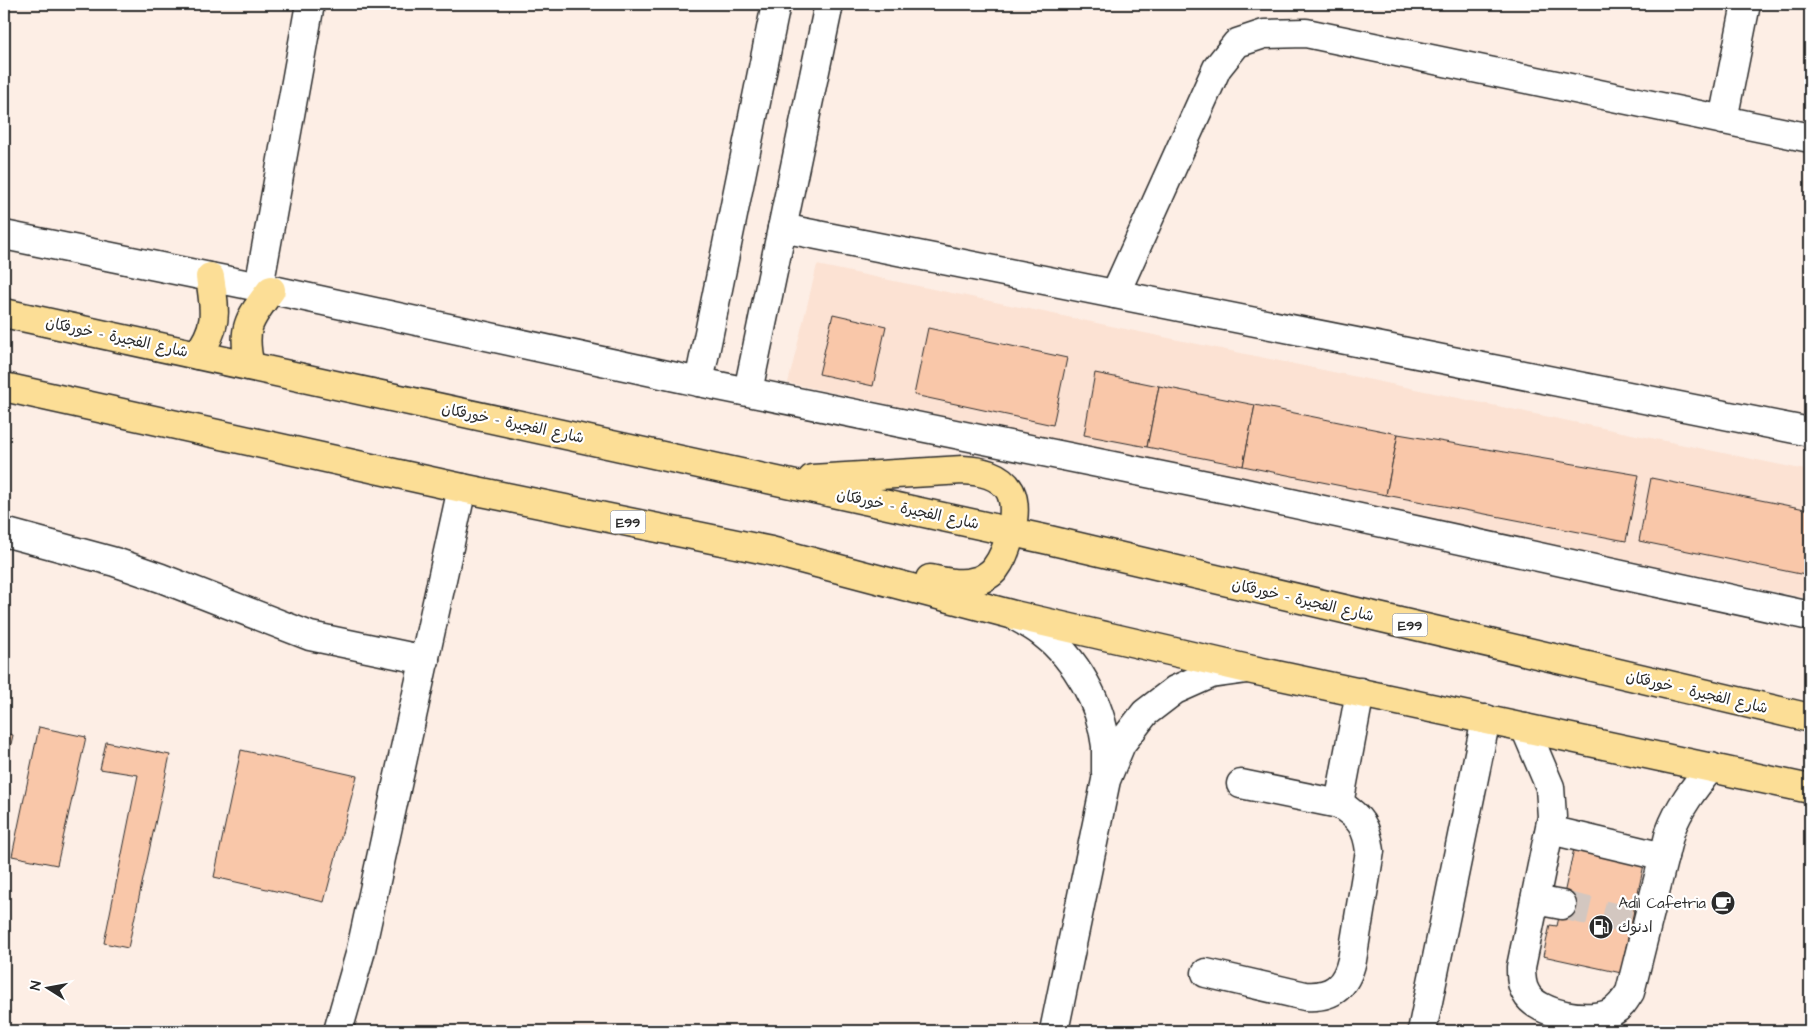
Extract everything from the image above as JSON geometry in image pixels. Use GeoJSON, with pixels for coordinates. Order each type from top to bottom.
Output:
{"type":"FeatureCollection","features":[{"type":"Feature","properties":{"kind":"highway"},"geometry":{"type":"LineString","coordinates":[[197,355],[207,342],[213,326],[214,308],[210,277]]}},
{"type":"Feature","properties":{"kind":"highway"},"geometry":{"type":"LineString","coordinates":[[250,366],[246,348],[246,332],[250,317],[265,288]]}},
{"type":"Feature","properties":{"kind":"highway","name":"شارع الفجيرة - خورفكان"},"geometry":{"type":"LineString","coordinates":[[4,312],[1010,531],[1810,718]]}},
{"type":"Feature","properties":{"kind":"highway","name":"E99"},"geometry":{"type":"LineString","coordinates":[[4,387],[462,488],[771,551],[1014,615],[1248,668],[1810,790]]}},
{"type":"Feature","properties":{"kind":"highway"},"geometry":{"type":"LineString","coordinates":[[771,551],[957,584],[977,581],[994,570],[1005,552],[1014,509],[1010,491],[997,478],[981,471],[963,470],[779,480]]}},
{"type":"Feature","properties":{"kind":"street"},"geometry":{"type":"LineString","coordinates":[[265,288],[310,4]]}},
{"type":"Feature","properties":{"kind":"street"},"geometry":{"type":"LineString","coordinates":[[699,382],[776,4]]}},
{"type":"Feature","properties":{"kind":"street"},"geometry":{"type":"LineString","coordinates":[[748,391],[829,4]]}},
{"type":"Feature","properties":{"kind":"street"},"geometry":{"type":"LineString","coordinates":[[1723,120],[1746,4]]}},
{"type":"Feature","properties":{"kind":"street"},"geometry":{"type":"LineString","coordinates":[[1115,294],[1217,68],[1237,43],[1264,34],[1306,33],[1810,138]]}},
{"type":"Feature","properties":{"kind":"street"},"geometry":{"type":"LineString","coordinates":[[782,228],[1810,432]]}},
{"type":"Feature","properties":{"kind":"street"},"geometry":{"type":"LineString","coordinates":[[4,235],[265,288],[699,382],[1236,491],[1810,616]]}},
{"type":"Feature","properties":{"kind":"street"},"geometry":{"type":"LineString","coordinates":[[338,1031],[360,954],[462,488]]}},
{"type":"Feature","properties":{"kind":"street"},"geometry":{"type":"LineString","coordinates":[[4,532],[114,562],[310,636],[425,660]]}},
{"type":"Feature","properties":{"kind":"street"},"geometry":{"type":"LineString","coordinates":[[1014,615],[1048,639],[1066,656],[1085,683],[1098,714],[1106,746],[1106,780]]}},
{"type":"Feature","properties":{"kind":"street"},"geometry":{"type":"LineString","coordinates":[[1054,1031],[1106,780],[1121,744],[1145,713],[1175,690],[1211,674],[1248,668]]}},
{"type":"Feature","properties":{"kind":"street"},"geometry":{"type":"LineString","coordinates":[[1339,804],[1360,692]]}},
{"type":"Feature","properties":{"kind":"street"},"geometry":{"type":"LineString","coordinates":[[1422,1031],[1486,719]]}},
{"type":"Feature","properties":{"kind":"street"},"geometry":{"type":"LineString","coordinates":[[1526,728],[1550,787],[1552,810],[1550,830],[1521,967],[1521,981],[1526,995],[1537,1005],[1550,1011],[1585,1018],[1599,1018],[1623,1004],[1630,992],[1640,922],[1664,857],[1676,816],[1684,802],[1711,767]]}},
{"type":"Feature","properties":{"kind":"street"},"geometry":{"type":"LineString","coordinates":[[1206,973],[1318,997],[1331,993],[1342,985],[1349,973],[1370,852],[1368,837],[1362,823],[1352,812],[1339,804],[1242,784]]}},
{"type":"Feature","properties":{"kind":"street"},"geometry":{"type":"LineString","coordinates":[[1550,830],[1664,857]]}},
{"type":"Feature","properties":{"kind":"street"},"geometry":{"type":"LineString","coordinates":[[1535,900],[1562,905]]}},
{"type":"Feature","properties":{"kind":"shaded area"},"geometry":{"type":"Polygon","coordinates":[[[817,265],[1810,471],[1810,599],[788,383],[817,265]]]}},
{"type":"Feature","properties":{"kind":"building"},"geometry":{"type":"Polygon","coordinates":[[[833,314],[886,326],[873,386],[819,374],[833,314]]]}},
{"type":"Feature","properties":{"kind":"building"},"geometry":{"type":"Polygon","coordinates":[[[928,328],[1067,358],[1053,425],[914,395],[928,328]]]}},
{"type":"Feature","properties":{"kind":"building"},"geometry":{"type":"Polygon","coordinates":[[[1095,373],[1159,386],[1147,447],[1084,435],[1095,373]]]}},
{"type":"Feature","properties":{"kind":"building"},"geometry":{"type":"Polygon","coordinates":[[[1159,386],[1255,405],[1243,466],[1147,447],[1159,386]]]}},
{"type":"Feature","properties":{"kind":"building"},"geometry":{"type":"Polygon","coordinates":[[[1255,405],[1398,434],[1386,495],[1243,466],[1255,405]]]}},
{"type":"Feature","properties":{"kind":"building"},"geometry":{"type":"Polygon","coordinates":[[[1398,434],[1639,475],[1626,541],[1386,495],[1398,434]]]}},
{"type":"Feature","properties":{"kind":"building"},"geometry":{"type":"Polygon","coordinates":[[[1651,478],[1810,510],[1810,576],[1639,541],[1651,478]]]}},
{"type":"Feature","properties":{"kind":"building"},"geometry":{"type":"Polygon","coordinates":[[[39,727],[86,737],[57,865],[12,856],[39,727]]]}},
{"type":"Feature","properties":{"kind":"building"},"geometry":{"type":"Polygon","coordinates":[[[4,733],[13,735],[4,776],[4,733]]]}},
{"type":"Feature","properties":{"kind":"building"},"geometry":{"type":"Polygon","coordinates":[[[106,742],[170,755],[128,948],[104,943],[138,775],[100,769],[106,742]]]}},
{"type":"Feature","properties":{"kind":"building"},"geometry":{"type":"Polygon","coordinates":[[[241,750],[357,776],[324,902],[214,877],[241,750]]]}},
{"type":"Feature","properties":{"kind":"building"},"geometry":{"type":"Polygon","coordinates":[[[1575,844],[1645,860],[1625,952],[1630,953],[1626,974],[1543,956],[1550,925],[1557,926],[1575,844]]]}},
{"type":"Feature","properties":{"kind":"tunnel"},"geometry":{"type":"LineString","coordinates":[[1562,905],[1632,921]]}},
{"type":"Feature","properties":{"kind":"place","name":"Adil Cafetria"},"geometry":{"type":"Point","coordinates":[1723,903]}},
{"type":"Feature","properties":{"kind":"place","name":"ادنوك"},"geometry":{"type":"Point","coordinates":[1601,927]}}]}
